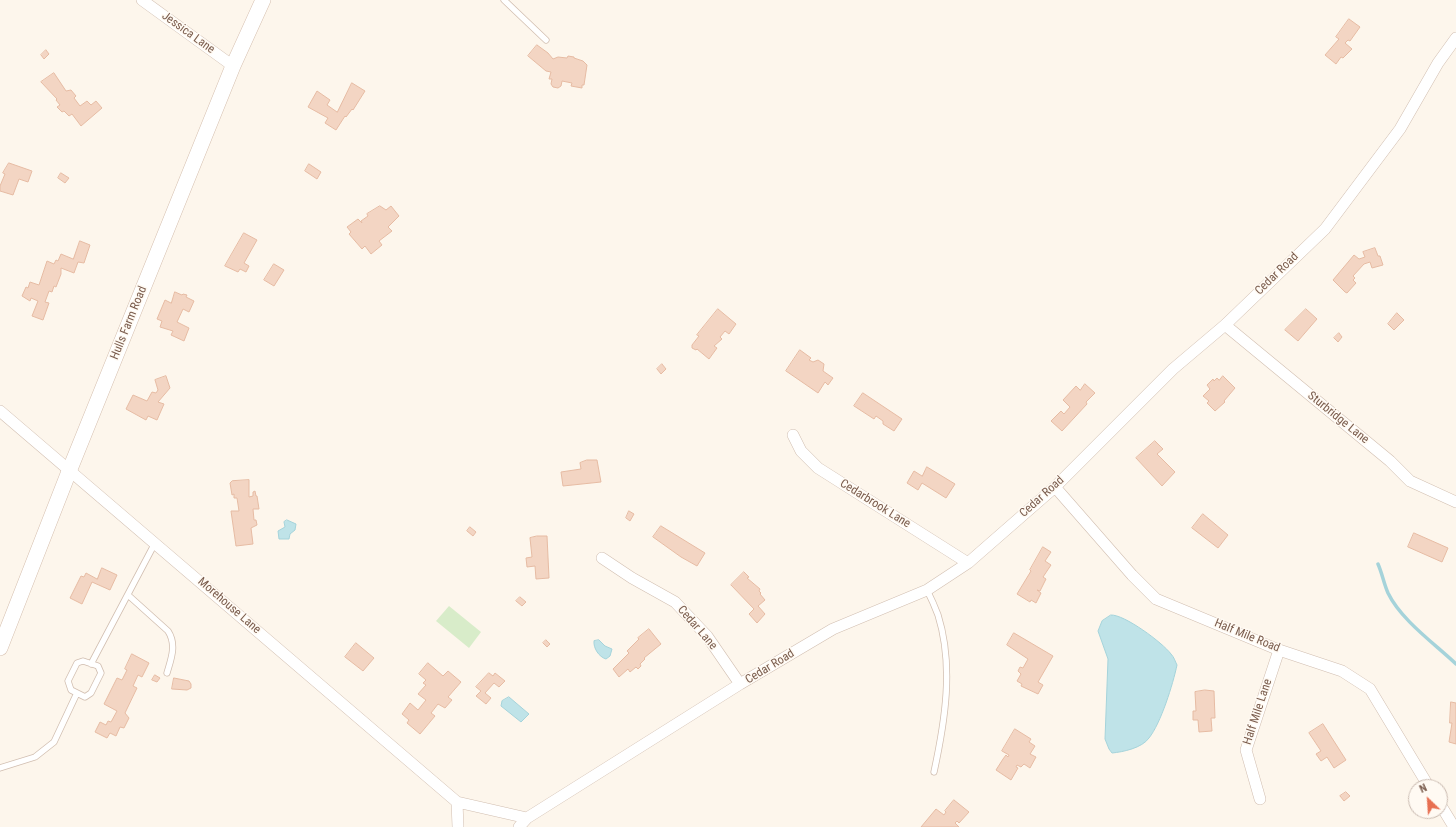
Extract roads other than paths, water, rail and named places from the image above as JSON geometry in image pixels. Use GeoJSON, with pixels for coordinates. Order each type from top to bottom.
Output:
{"type":"FeatureCollection","features":[{"type":"Feature","properties":{"kind":"main road","name":"Hulls Farm Road"},"geometry":{"type":"LineString","coordinates":[[0,648],[70,469],[233,66],[264,0]]}},
{"type":"Feature","properties":{"kind":"street","name":"Jessica Lane"},"geometry":{"type":"LineString","coordinates":[[142,0],[233,66]]}},
{"type":"Feature","properties":{"kind":"street","name":"Cedar Road"},"geometry":{"type":"LineString","coordinates":[[519,827],[527,818],[740,684],[833,628],[927,590],[968,563],[1055,487],[1173,368],[1225,325],[1325,229],[1400,129],[1438,62],[1456,38]]}},
{"type":"Feature","properties":{"kind":"street","name":"Sturbridge Lane"},"geometry":{"type":"LineString","coordinates":[[1225,325],[1390,461],[1410,482],[1456,502]]}},
{"type":"Feature","properties":{"kind":"street","name":"Morehouse Lane"},"geometry":{"type":"LineString","coordinates":[[0,411],[70,469],[457,802],[527,818]]}},
{"type":"Feature","properties":{"kind":"street","name":"Cedarbrook Lane"},"geometry":{"type":"LineString","coordinates":[[793,435],[801,451],[818,468],[968,563]]}},
{"type":"Feature","properties":{"kind":"street","name":"Half Mile Road"},"geometry":{"type":"LineString","coordinates":[[1055,487],[1132,575],[1156,599],[1279,650],[1342,671],[1370,689],[1424,779]]}},
{"type":"Feature","properties":{"kind":"street","name":"Cedar Lane"},"geometry":{"type":"LineString","coordinates":[[602,558],[632,578],[675,602],[707,636],[740,684]]}},
{"type":"Feature","properties":{"kind":"street","name":"Half Mile Lane"},"geometry":{"type":"LineString","coordinates":[[1260,799],[1246,750],[1279,650]]}},
{"type":"Feature","properties":{"kind":"street"},"geometry":{"type":"LineString","coordinates":[[457,802],[458,827]]}},
{"type":"Feature","properties":{"kind":"street"},"geometry":{"type":"LineString","coordinates":[[1448,817],[1454,827]]}},
{"type":"Feature","properties":{"kind":"lane"},"geometry":{"type":"LineString","coordinates":[[504,0],[546,40]]}},
{"type":"Feature","properties":{"kind":"lane"},"geometry":{"type":"LineString","coordinates":[[91,664],[155,543]]}},
{"type":"Feature","properties":{"kind":"lane"},"geometry":{"type":"LineString","coordinates":[[927,590],[938,615],[947,673],[945,705],[934,772]]}},
{"type":"Feature","properties":{"kind":"lane"},"geometry":{"type":"LineString","coordinates":[[128,595],[172,637],[172,654],[167,673]]}},
{"type":"Feature","properties":{"kind":"lane"},"geometry":{"type":"LineString","coordinates":[[84,661],[98,666],[101,673],[91,693],[85,697],[77,693],[71,690],[68,681],[77,663],[84,661]]}},
{"type":"Feature","properties":{"kind":"lane"},"geometry":{"type":"LineString","coordinates":[[0,768],[35,757],[54,742],[77,693]]}},
{"type":"Feature","properties":{"kind":"water"},"geometry":{"type":"Polygon","coordinates":[[[287,520],[296,524],[295,530],[290,534],[289,539],[279,539],[278,531],[285,527],[284,522],[287,520]]]}},
{"type":"Feature","properties":{"kind":"water"},"geometry":{"type":"Polygon","coordinates":[[[1111,615],[1125,619],[1152,637],[1167,649],[1177,665],[1170,692],[1162,713],[1149,738],[1137,747],[1112,753],[1105,739],[1108,659],[1098,631],[1102,621],[1111,615]]]}},
{"type":"Feature","properties":{"kind":"water"},"geometry":{"type":"Polygon","coordinates":[[[599,640],[605,646],[612,649],[610,656],[606,659],[599,654],[594,646],[594,641],[599,640]]]}},
{"type":"Feature","properties":{"kind":"water"},"geometry":{"type":"Polygon","coordinates":[[[509,697],[529,714],[521,722],[501,706],[502,701],[509,697]]]}},
{"type":"Feature","properties":{"kind":"waterway"},"geometry":{"type":"LineString","coordinates":[[1378,564],[1388,593],[1401,613],[1456,664]]}}]}
